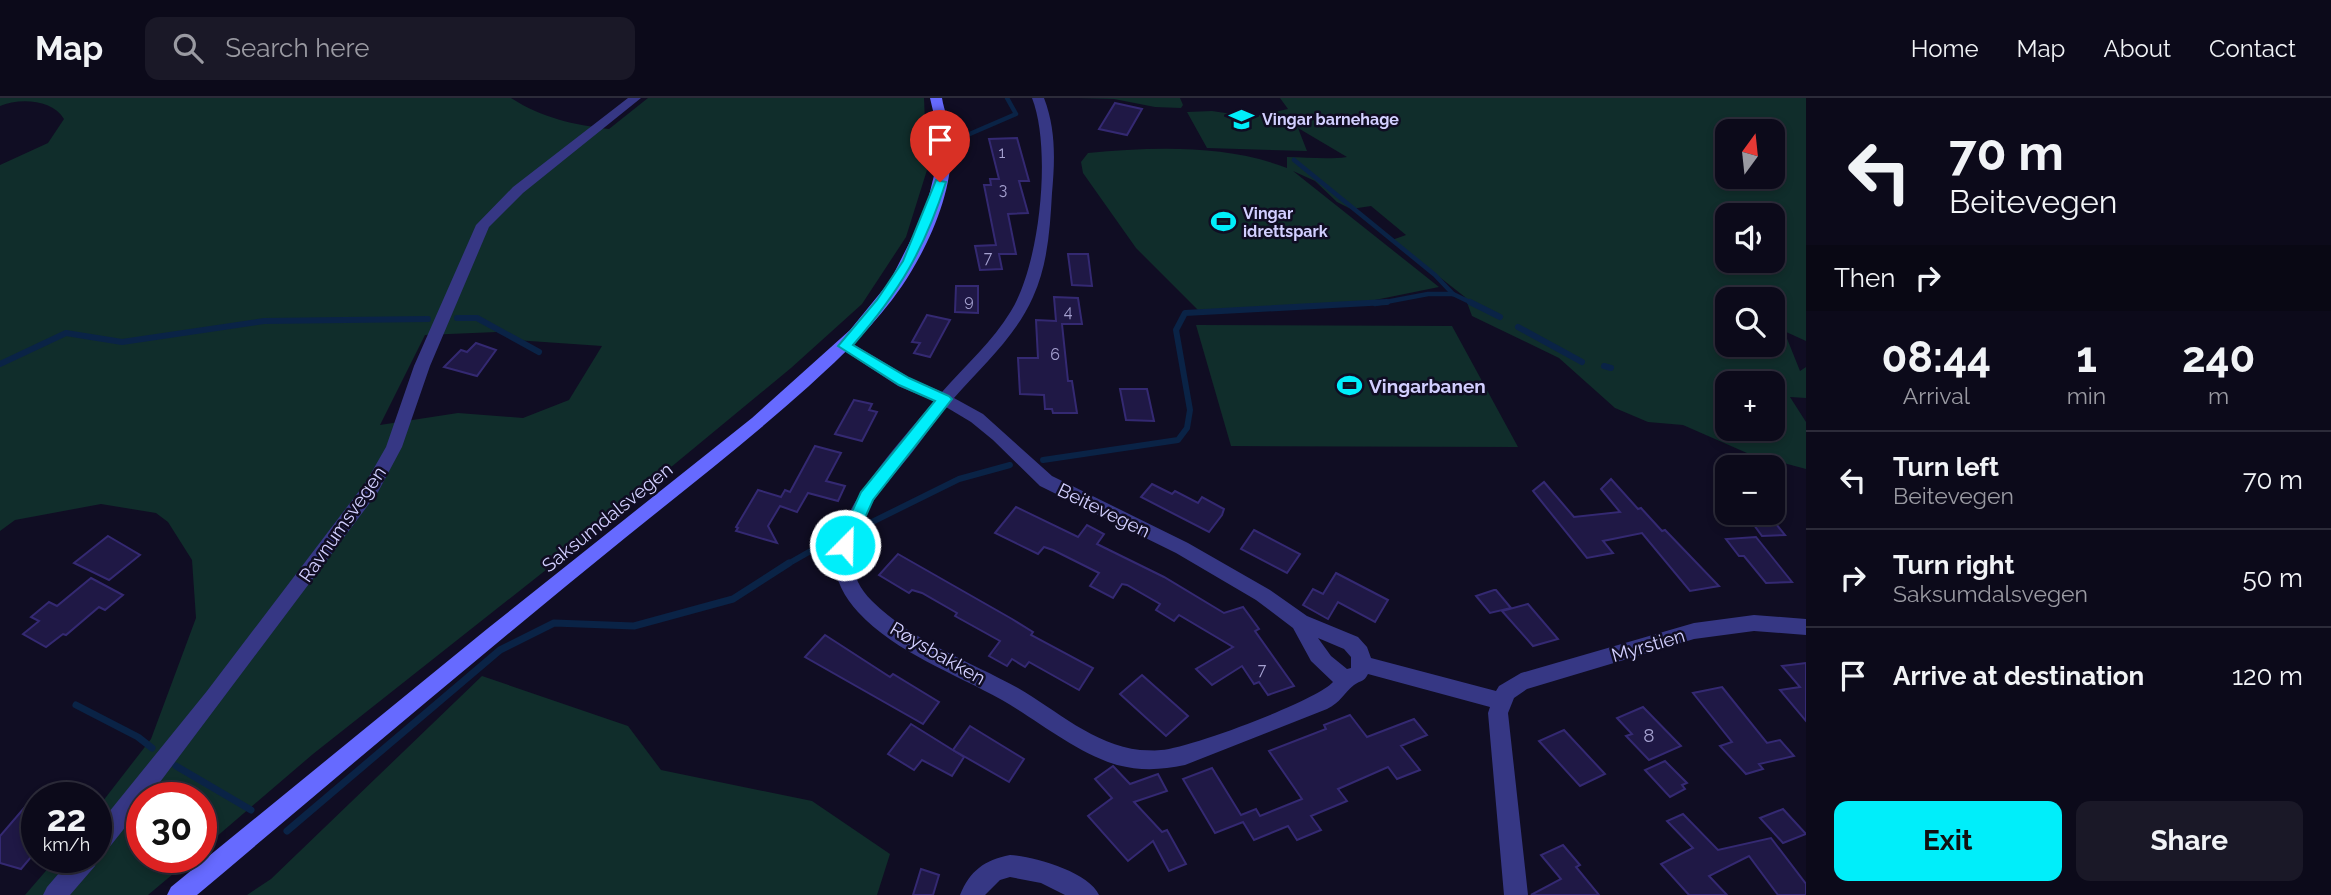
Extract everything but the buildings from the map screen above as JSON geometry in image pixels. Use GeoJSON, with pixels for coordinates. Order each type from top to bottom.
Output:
{"type":"FeatureCollection","features":[{"type":"Feature","properties":{"kind":"main road","name":"Saksumdalsvegen"},"geometry":{"type":"LineString","coordinates":[[179,895],[386,721],[764,419],[845,346],[897,281],[928,220],[945,155],[946,138],[936,98]]}},
{"type":"Feature","properties":{"kind":"street","name":"Ravnumsvegen"},"geometry":{"type":"LineString","coordinates":[[112,826],[214,697],[372,487],[394,447],[422,366],[483,225],[518,190],[635,98]]}},
{"type":"Feature","properties":{"kind":"street","name":"Røysbakken"},"geometry":{"type":"LineString","coordinates":[[1038,98],[1048,134],[1049,160],[1045,219],[1036,267],[1018,311],[987,353],[944,399],[867,497],[845,545],[842,560],[845,577],[852,591],[882,622],[1079,737],[1135,761],[1158,762],[1180,757],[1249,732],[1332,696],[1347,679]]}},
{"type":"Feature","properties":{"kind":"street","name":"Beitevegen"},"geometry":{"type":"LineString","coordinates":[[845,346],[904,382],[944,399],[977,418],[1046,481],[1182,548],[1264,595],[1300,622],[1351,643],[1360,653],[1363,664]]}},
{"type":"Feature","properties":{"kind":"street","name":"Beitevegen"},"geometry":{"type":"LineString","coordinates":[[1300,622],[1324,664],[1334,674],[1347,679]]}},
{"type":"Feature","properties":{"kind":"street","name":"Myrstien"},"geometry":{"type":"LineString","coordinates":[[1501,701],[1506,692],[1521,682],[1694,631],[1754,623],[1806,627]]}},
{"type":"Feature","properties":{"kind":"street"},"geometry":{"type":"LineString","coordinates":[[1347,679],[1358,674],[1363,664],[1501,701],[1498,713],[1516,895]]}},
{"type":"Feature","properties":{"kind":"street"},"geometry":{"type":"LineString","coordinates":[[972,895],[986,876],[1003,868],[1020,866],[1040,869],[1087,895]]}},
{"type":"Feature","properties":{"kind":"street"},"geometry":{"type":"LineString","coordinates":[[55,895],[74,873]]}},
{"type":"Feature","properties":{"kind":"green space"},"geometry":{"type":"Polygon","coordinates":[[[0,98],[511,98],[558,120],[609,129],[648,98],[924,98],[927,170],[906,237],[862,304],[791,368],[561,558],[313,754],[217,836],[217,782],[126,782],[126,873],[174,873],[148,895],[25,895],[44,873],[112,873],[112,789],[151,739],[196,618],[192,560],[168,522],[156,513],[101,504],[15,520],[0,531],[0,165],[48,143],[64,119],[52,107],[43,104],[25,101],[0,106],[0,98]],[[497,332],[425,335],[380,425],[458,413],[523,418],[569,400],[602,346],[515,340],[497,332]]]}},
{"type":"Feature","properties":{"kind":"green space"},"geometry":{"type":"Polygon","coordinates":[[[1078,98],[1180,98],[1183,105],[1181,108],[1155,107],[1114,99],[1078,98]]]}},
{"type":"Feature","properties":{"kind":"green space"},"geometry":{"type":"Polygon","coordinates":[[[1280,98],[1806,98],[1806,341],[1785,331],[1785,287],[1715,287],[1715,357],[1785,357],[1785,334],[1800,371],[1806,367],[1806,398],[1790,397],[1806,422],[1806,469],[1785,463],[1785,455],[1754,455],[1720,441],[1785,441],[1785,371],[1715,371],[1715,439],[1683,425],[1648,422],[1615,408],[1559,358],[1472,316],[1465,297],[1392,240],[1406,235],[1371,206],[1351,209],[1337,202],[1315,181],[1293,171],[1439,287],[1370,301],[1198,310],[1136,248],[1083,173],[1081,162],[1088,153],[1138,149],[1214,151],[1263,160],[1287,168],[1287,157],[1347,157],[1298,128],[1307,151],[1207,148],[1187,112],[1212,111],[1252,117],[1288,109],[1280,98]]]}},
{"type":"Feature","properties":{"kind":"green space","name":"Vingarbanen"},"geometry":{"type":"Polygon","coordinates":[[[1196,325],[1452,326],[1518,447],[1231,446],[1196,325]]]}},
{"type":"Feature","properties":{"kind":"green space"},"geometry":{"type":"Polygon","coordinates":[[[482,676],[628,726],[661,770],[812,801],[890,854],[877,895],[247,895],[271,879],[482,676]]]}},
{"type":"Feature","properties":{"kind":"waterway"},"geometry":{"type":"LineString","coordinates":[[965,136],[1016,114],[1007,98]]}},
{"type":"Feature","properties":{"kind":"waterway"},"geometry":{"type":"LineString","coordinates":[[1294,160],[1435,275],[1453,294]]}},
{"type":"Feature","properties":{"kind":"waterway"},"geometry":{"type":"LineString","coordinates":[[1385,302],[1428,294],[1453,294]]}},
{"type":"Feature","properties":{"kind":"waterway"},"geometry":{"type":"LineString","coordinates":[[1453,294],[1474,304]]}},
{"type":"Feature","properties":{"kind":"waterway"},"geometry":{"type":"LineString","coordinates":[[1043,460],[1178,440],[1187,428],[1190,410],[1176,330],[1185,313],[1385,302]]}},
{"type":"Feature","properties":{"kind":"waterway"},"geometry":{"type":"LineString","coordinates":[[1375,304],[1385,302]]}},
{"type":"Feature","properties":{"kind":"waterway"},"geometry":{"type":"LineString","coordinates":[[1470,302],[1474,304]]}},
{"type":"Feature","properties":{"kind":"waterway"},"geometry":{"type":"LineString","coordinates":[[1474,304],[1500,317]]}},
{"type":"Feature","properties":{"kind":"waterway"},"geometry":{"type":"LineString","coordinates":[[457,318],[477,318],[539,352]]}},
{"type":"Feature","properties":{"kind":"waterway"},"geometry":{"type":"LineString","coordinates":[[0,364],[66,333],[122,342],[264,321],[428,319]]}},
{"type":"Feature","properties":{"kind":"waterway"},"geometry":{"type":"LineString","coordinates":[[1518,327],[1582,362]]}},
{"type":"Feature","properties":{"kind":"waterway"},"geometry":{"type":"LineString","coordinates":[[1604,366],[1611,368]]}},
{"type":"Feature","properties":{"kind":"waterway"},"geometry":{"type":"LineString","coordinates":[[868,524],[959,479],[1010,465]]}},
{"type":"Feature","properties":{"kind":"waterway"},"geometry":{"type":"LineString","coordinates":[[786,565],[830,540]]}},
{"type":"Feature","properties":{"kind":"waterway"},"geometry":{"type":"LineString","coordinates":[[287,831],[500,650],[554,623],[634,626],[733,599],[789,563]]}},
{"type":"Feature","properties":{"kind":"waterway"},"geometry":{"type":"LineString","coordinates":[[76,705],[138,737],[152,748]]}},
{"type":"Feature","properties":{"kind":"waterway"},"geometry":{"type":"LineString","coordinates":[[176,766],[251,810]]}},
{"type":"Feature","properties":{"kind":"place","name":"Vingar barnehage"},"geometry":{"type":"Point","coordinates":[1242,119]}},
{"type":"Feature","properties":{"kind":"place","name":"Vingar idrettspark"},"geometry":{"type":"Point","coordinates":[1223,222]}},
{"type":"Feature","properties":{"kind":"place","name":"Vingarbanen"},"geometry":{"type":"Point","coordinates":[1349,386]}},
{"type":"Feature","properties":{"kind":"route"},"geometry":{"type":"LineString","coordinates":[[845,545],[849,531],[867,497],[944,399],[904,382],[845,346],[882,303],[909,261],[928,220],[940,182]]}}]}
